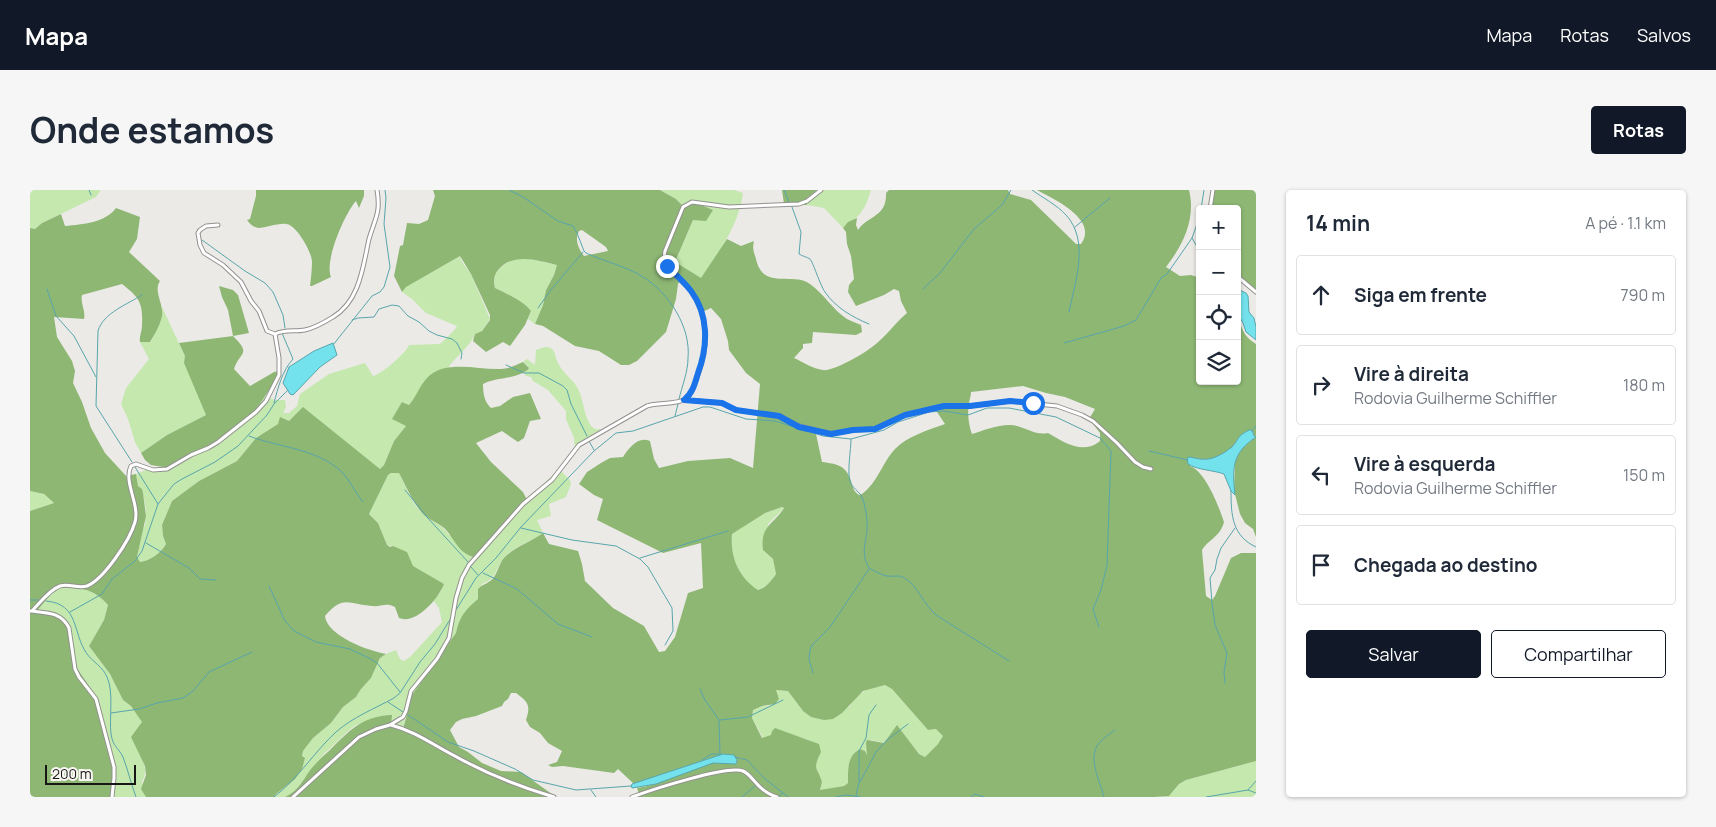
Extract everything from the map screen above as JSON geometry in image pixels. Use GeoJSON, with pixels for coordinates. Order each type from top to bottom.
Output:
{"type":"FeatureCollection","features":[{"type":"Feature","properties":{"kind":"street"},"geometry":{"type":"LineString","coordinates":[[218,225],[206,226],[200,230],[198,241],[207,256],[223,265],[241,282],[259,311],[267,331],[275,334],[302,330],[311,328],[333,317],[345,308],[355,292],[379,211],[377,190]]}},
{"type":"Feature","properties":{"kind":"street"},"geometry":{"type":"LineString","coordinates":[[684,400],[692,391],[705,348],[706,336],[704,322],[695,297],[665,262],[665,251],[681,210],[685,205],[692,202],[729,207],[799,204],[821,190]]}},
{"type":"Feature","properties":{"kind":"street"},"geometry":{"type":"LineString","coordinates":[[1211,205],[1213,190]]}},
{"type":"Feature","properties":{"kind":"street"},"geometry":{"type":"LineString","coordinates":[[1241,279],[1256,292]]}},
{"type":"Feature","properties":{"kind":"street"},"geometry":{"type":"LineString","coordinates":[[31,611],[59,586],[83,587],[91,583],[121,552],[135,522],[136,514],[128,476],[131,466],[136,464],[153,470],[167,469],[218,442],[256,412],[266,401],[279,375],[279,358],[275,334]]}},
{"type":"Feature","properties":{"kind":"street"},"geometry":{"type":"LineString","coordinates":[[293,797],[359,737],[376,728],[390,725],[403,717],[411,691],[438,659],[449,638],[456,598],[462,578],[469,566],[523,504],[552,480],[579,445],[647,406],[684,400],[722,403],[736,410],[779,416],[799,427],[831,434],[875,429],[905,415],[944,406],[970,406],[1010,401],[1057,406],[1087,418],[1117,443],[1135,462],[1152,470]]}},
{"type":"Feature","properties":{"kind":"street"},"geometry":{"type":"LineString","coordinates":[[31,611],[59,615],[69,628],[76,674],[93,694],[98,706],[114,767],[112,797]]}},
{"type":"Feature","properties":{"kind":"street"},"geometry":{"type":"LineString","coordinates":[[390,725],[409,730],[454,756],[493,775],[554,797]]}},
{"type":"Feature","properties":{"kind":"street"},"geometry":{"type":"LineString","coordinates":[[632,797],[668,785],[715,773],[737,770],[746,774],[769,794],[777,797]]}},
{"type":"Feature","properties":{"kind":"green space"},"geometry":{"type":"Polygon","coordinates":[[[30,190],[101,190],[96,197],[42,223],[35,229],[30,228],[30,190]]]}},
{"type":"Feature","properties":{"kind":"green space"},"geometry":{"type":"Polygon","coordinates":[[[256,190],[364,190],[364,196],[359,208],[356,201],[341,226],[330,260],[331,277],[310,286],[311,257],[303,239],[290,225],[283,224],[258,228],[249,223],[247,220],[250,219],[256,190]]]}},
{"type":"Feature","properties":{"kind":"green space"},"geometry":{"type":"Polygon","coordinates":[[[433,190],[660,190],[676,199],[682,205],[691,201],[713,210],[706,221],[693,220],[675,262],[701,278],[727,239],[741,246],[754,241],[753,248],[756,259],[765,275],[779,279],[795,279],[810,284],[842,315],[861,325],[862,332],[856,335],[813,332],[812,343],[803,344],[803,348],[794,358],[812,367],[828,370],[851,360],[873,347],[907,313],[901,301],[899,291],[894,289],[856,306],[848,292],[849,285],[854,279],[846,232],[843,228],[848,222],[857,218],[856,225],[858,230],[884,207],[886,193],[889,190],[1008,190],[1010,194],[1031,200],[1076,244],[1081,244],[1085,235],[1084,226],[1079,218],[1063,204],[1037,190],[1189,190],[1191,200],[1190,221],[1183,240],[1166,267],[1180,276],[1196,277],[1196,385],[1241,385],[1241,325],[1246,335],[1256,344],[1256,537],[1253,529],[1245,523],[1240,514],[1234,490],[1235,460],[1241,450],[1255,437],[1252,430],[1241,435],[1231,448],[1217,457],[1201,459],[1190,457],[1190,466],[1206,482],[1224,522],[1217,535],[1202,550],[1206,596],[1212,600],[1215,596],[1231,558],[1241,553],[1256,553],[1256,761],[1186,780],[1179,784],[1169,796],[1154,797],[640,797],[637,788],[656,784],[712,763],[736,764],[737,762],[734,755],[723,754],[634,784],[618,769],[614,773],[563,766],[552,767],[548,765],[557,762],[562,751],[548,743],[540,733],[530,727],[526,720],[527,704],[516,693],[511,693],[502,706],[462,719],[456,722],[450,730],[459,747],[482,763],[501,771],[521,772],[556,797],[285,797],[297,788],[320,759],[357,726],[372,718],[392,715],[391,725],[403,729],[412,695],[456,633],[459,622],[464,614],[478,599],[478,589],[492,579],[506,556],[543,533],[549,544],[578,551],[585,581],[613,608],[644,626],[659,652],[665,651],[675,637],[688,593],[703,588],[701,543],[663,553],[597,520],[603,499],[579,484],[587,472],[610,458],[623,457],[631,447],[642,440],[650,441],[654,459],[659,468],[688,461],[730,458],[753,468],[760,384],[746,373],[729,350],[721,319],[711,308],[700,313],[691,293],[680,281],[666,332],[637,361],[629,365],[621,365],[599,351],[575,346],[543,326],[535,324],[543,305],[546,290],[557,265],[527,259],[512,261],[505,264],[496,273],[494,280],[495,288],[519,300],[531,311],[525,325],[510,346],[503,342],[486,352],[473,341],[475,334],[482,331],[490,320],[490,315],[471,274],[460,256],[406,287],[402,292],[394,276],[407,223],[419,224],[428,220],[435,196],[433,190]],[[582,230],[579,231],[577,241],[584,256],[608,251],[606,247],[582,230]],[[1023,386],[971,392],[968,416],[972,434],[997,426],[1012,425],[1039,433],[1048,433],[1074,446],[1087,447],[1100,441],[1100,433],[1089,419],[1095,409],[1065,397],[1023,386]],[[924,410],[878,427],[816,434],[822,462],[844,468],[854,490],[859,495],[862,494],[872,484],[891,454],[900,444],[945,424],[937,412],[924,410]],[[784,508],[765,513],[732,534],[732,550],[740,572],[758,590],[770,582],[776,574],[773,559],[763,550],[763,536],[768,526],[784,508]],[[885,685],[863,691],[842,713],[833,719],[824,720],[811,717],[803,711],[788,691],[776,690],[779,699],[775,704],[753,710],[752,718],[762,738],[771,735],[775,728],[819,744],[821,752],[816,768],[822,782],[820,790],[844,786],[848,783],[849,763],[853,755],[860,749],[865,751],[867,755],[867,740],[884,743],[897,725],[919,754],[925,757],[938,744],[943,736],[936,729],[928,730],[892,689],[885,685]]]}},
{"type":"Feature","properties":{"kind":"green space"},"geometry":{"type":"Polygon","coordinates":[[[660,190],[734,190],[743,193],[733,227],[701,279],[675,262],[693,220],[691,202],[682,205],[676,199],[660,190]]]}},
{"type":"Feature","properties":{"kind":"green space"},"geometry":{"type":"Polygon","coordinates":[[[782,190],[817,190],[807,198],[807,205],[784,204],[782,190]]]}},
{"type":"Feature","properties":{"kind":"green space"},"geometry":{"type":"Polygon","coordinates":[[[817,190],[871,190],[862,211],[843,228],[824,208],[807,205],[807,198],[817,190]]]}},
{"type":"Feature","properties":{"kind":"green space"},"geometry":{"type":"Polygon","coordinates":[[[1211,190],[1256,190],[1256,293],[1241,280],[1241,205],[1210,205],[1211,190]]]}},
{"type":"Feature","properties":{"kind":"green space"},"geometry":{"type":"Polygon","coordinates":[[[116,208],[140,217],[137,239],[129,252],[160,281],[158,293],[162,307],[162,316],[154,336],[150,342],[140,342],[142,326],[141,306],[137,297],[122,284],[82,295],[84,319],[54,317],[57,337],[72,361],[75,371],[73,383],[91,428],[105,453],[127,477],[136,474],[138,486],[142,489],[146,516],[137,557],[140,562],[155,556],[166,544],[162,525],[172,501],[199,481],[237,461],[256,438],[278,424],[280,417],[289,421],[303,407],[380,469],[384,465],[394,441],[406,426],[392,419],[402,402],[409,405],[423,383],[436,371],[454,367],[504,369],[523,362],[529,368],[520,374],[483,384],[485,400],[491,408],[500,406],[513,397],[530,393],[541,419],[530,421],[524,438],[518,442],[502,431],[476,443],[491,462],[523,492],[527,500],[474,557],[461,550],[444,528],[422,513],[399,473],[388,475],[369,514],[378,523],[387,545],[407,552],[413,566],[444,584],[432,603],[412,618],[399,618],[395,607],[389,605],[372,606],[347,602],[337,605],[325,616],[327,623],[341,636],[370,650],[386,654],[380,658],[371,678],[356,697],[343,707],[331,723],[313,738],[303,751],[302,756],[305,758],[302,769],[295,779],[274,797],[146,797],[141,789],[146,775],[145,766],[131,737],[142,722],[131,706],[123,700],[110,674],[89,646],[104,620],[108,605],[91,592],[79,588],[57,587],[35,613],[53,615],[64,623],[70,634],[77,668],[97,698],[102,713],[104,737],[116,778],[113,797],[30,797],[30,511],[54,503],[44,494],[30,491],[30,228],[35,229],[42,223],[61,214],[65,226],[93,222],[106,217],[116,208]]]}},
{"type":"Feature","properties":{"kind":"green space"},"geometry":{"type":"Polygon","coordinates":[[[460,256],[471,274],[490,319],[482,331],[475,334],[449,366],[451,368],[434,373],[429,377],[409,405],[403,402],[406,426],[394,441],[384,465],[380,469],[303,408],[289,421],[278,424],[256,438],[237,461],[199,481],[172,501],[162,525],[166,544],[155,556],[140,562],[137,557],[142,530],[145,525],[146,509],[142,489],[138,486],[136,474],[146,470],[164,470],[260,404],[264,397],[285,400],[286,407],[283,413],[289,413],[297,406],[300,394],[329,374],[365,363],[373,376],[393,363],[409,345],[440,344],[457,326],[426,313],[402,292],[405,287],[460,256]]]}},
{"type":"Feature","properties":{"kind":"green space"},"geometry":{"type":"Polygon","coordinates":[[[515,259],[530,259],[558,265],[546,290],[543,305],[535,324],[528,319],[531,311],[515,298],[495,288],[496,273],[515,259]]]}},
{"type":"Feature","properties":{"kind":"green space"},"geometry":{"type":"Polygon","coordinates":[[[219,286],[233,290],[238,295],[249,333],[233,336],[228,310],[219,286]]]}},
{"type":"Feature","properties":{"kind":"green space"},"geometry":{"type":"Polygon","coordinates":[[[162,307],[185,356],[206,415],[167,435],[141,453],[121,404],[126,388],[149,359],[140,342],[150,342],[152,340],[162,315],[162,307]]]}},
{"type":"Feature","properties":{"kind":"green space"},"geometry":{"type":"Polygon","coordinates":[[[233,336],[243,350],[234,369],[250,386],[279,371],[276,380],[255,411],[226,436],[169,468],[151,465],[141,453],[167,435],[206,415],[184,363],[185,356],[179,343],[233,336]]]}},
{"type":"Feature","properties":{"kind":"green space"},"geometry":{"type":"Polygon","coordinates":[[[545,347],[553,350],[560,367],[577,387],[589,422],[595,429],[601,429],[583,440],[575,449],[574,438],[566,419],[566,411],[548,390],[524,373],[528,366],[523,362],[527,359],[535,365],[536,350],[545,347]]]}},
{"type":"Feature","properties":{"kind":"green space"},"geometry":{"type":"Polygon","coordinates":[[[559,469],[570,480],[571,484],[566,497],[549,504],[551,516],[537,520],[543,533],[511,552],[500,563],[494,575],[482,584],[478,599],[459,621],[456,633],[406,712],[403,729],[391,726],[391,715],[381,716],[356,725],[323,755],[294,792],[285,797],[274,797],[296,777],[305,758],[302,756],[303,751],[313,738],[331,723],[343,707],[356,697],[371,678],[380,658],[396,650],[400,659],[404,661],[411,656],[442,622],[439,608],[433,600],[440,593],[444,584],[412,566],[407,552],[387,545],[378,523],[369,514],[388,475],[399,473],[420,511],[441,526],[449,535],[527,500],[559,469]]]}},
{"type":"Feature","properties":{"kind":"green space"},"geometry":{"type":"Polygon","coordinates":[[[30,491],[44,494],[54,503],[30,511],[30,491]]]}},
{"type":"Feature","properties":{"kind":"green space"},"geometry":{"type":"Polygon","coordinates":[[[784,508],[768,524],[766,553],[773,559],[776,574],[766,586],[757,590],[750,585],[740,572],[732,550],[732,534],[765,513],[784,508]]]}},
{"type":"Feature","properties":{"kind":"green space"},"geometry":{"type":"Polygon","coordinates":[[[57,587],[79,588],[91,592],[108,605],[104,620],[89,646],[110,674],[123,700],[131,706],[143,722],[132,738],[144,765],[145,771],[142,782],[146,797],[113,797],[111,756],[104,737],[102,713],[97,698],[77,668],[72,645],[34,613],[57,587]]]}},
{"type":"Feature","properties":{"kind":"green space"},"geometry":{"type":"Polygon","coordinates":[[[886,685],[892,689],[928,730],[936,729],[943,735],[942,740],[925,757],[919,754],[897,726],[884,743],[871,740],[868,758],[865,751],[860,749],[856,752],[850,760],[848,783],[844,786],[820,791],[821,779],[815,763],[819,757],[809,740],[783,732],[763,738],[752,718],[753,710],[762,706],[769,706],[776,690],[788,691],[803,711],[849,707],[856,697],[864,691],[886,685]]]}},
{"type":"Feature","properties":{"kind":"green space"},"geometry":{"type":"Polygon","coordinates":[[[1256,761],[1255,797],[1154,797],[1169,796],[1179,784],[1186,780],[1256,761]]]}},
{"type":"Feature","properties":{"kind":"water"},"geometry":{"type":"Polygon","coordinates":[[[1241,291],[1248,296],[1249,312],[1254,318],[1256,327],[1256,340],[1246,332],[1241,319],[1241,291]]]}},
{"type":"Feature","properties":{"kind":"water"},"geometry":{"type":"Polygon","coordinates":[[[333,343],[337,355],[320,367],[293,395],[290,394],[283,383],[289,367],[314,351],[333,343]]]}},
{"type":"Feature","properties":{"kind":"water"},"geometry":{"type":"Polygon","coordinates":[[[1252,430],[1256,437],[1242,449],[1235,462],[1235,495],[1231,491],[1224,474],[1196,468],[1188,464],[1187,458],[1190,457],[1208,459],[1220,455],[1231,448],[1240,436],[1252,430]]]}},
{"type":"Feature","properties":{"kind":"water"},"geometry":{"type":"Polygon","coordinates":[[[723,754],[734,755],[737,760],[736,764],[713,763],[656,784],[632,788],[631,786],[632,784],[723,754]]]}},
{"type":"Feature","properties":{"kind":"waterway"},"geometry":{"type":"LineString","coordinates":[[89,190],[91,195]]}},
{"type":"Feature","properties":{"kind":"waterway"},"geometry":{"type":"LineString","coordinates":[[333,345],[372,296],[380,292],[384,287],[390,267],[384,224],[385,190]]}},
{"type":"Feature","properties":{"kind":"waterway"},"geometry":{"type":"LineString","coordinates":[[509,190],[523,197],[558,221],[573,226],[586,253],[643,277],[653,284],[669,301],[682,323],[688,346],[687,368],[679,399]]}},
{"type":"Feature","properties":{"kind":"waterway"},"geometry":{"type":"LineString","coordinates":[[784,190],[789,202]]}},
{"type":"Feature","properties":{"kind":"waterway"},"geometry":{"type":"LineString","coordinates":[[923,289],[940,273],[974,229],[1002,205],[1011,190]]}},
{"type":"Feature","properties":{"kind":"waterway"},"geometry":{"type":"LineString","coordinates":[[1032,190],[1066,215],[1073,225],[1077,237],[1079,262],[1069,312]]}},
{"type":"Feature","properties":{"kind":"waterway"},"geometry":{"type":"LineString","coordinates":[[1202,205],[1204,190]]}},
{"type":"Feature","properties":{"kind":"waterway"},"geometry":{"type":"LineString","coordinates":[[1075,227],[1110,198]]}},
{"type":"Feature","properties":{"kind":"waterway"},"geometry":{"type":"LineString","coordinates":[[792,207],[801,232],[799,254],[810,259],[823,289],[829,297],[850,315],[869,324]]}},
{"type":"Feature","properties":{"kind":"waterway"},"geometry":{"type":"LineString","coordinates":[[1064,343],[1124,326],[1136,320],[1161,278],[1167,274],[1192,238],[1196,227]]}},
{"type":"Feature","properties":{"kind":"waterway"},"geometry":{"type":"LineString","coordinates":[[1192,238],[1199,250]]}},
{"type":"Feature","properties":{"kind":"waterway"},"geometry":{"type":"LineString","coordinates":[[202,240],[265,283],[273,292],[283,315],[285,328]]}},
{"type":"Feature","properties":{"kind":"waterway"},"geometry":{"type":"LineString","coordinates":[[538,308],[583,252]]}},
{"type":"Feature","properties":{"kind":"waterway"},"geometry":{"type":"LineString","coordinates":[[47,289],[56,316],[74,336],[96,377]]}},
{"type":"Feature","properties":{"kind":"waterway"},"geometry":{"type":"LineString","coordinates":[[132,462],[96,406],[98,331],[110,314],[142,295]]}},
{"type":"Feature","properties":{"kind":"waterway"},"geometry":{"type":"LineString","coordinates":[[352,320],[374,317],[379,309],[392,305],[399,306],[408,316],[419,322],[429,331],[452,339],[457,343],[462,353],[461,359]]}},
{"type":"Feature","properties":{"kind":"waterway"},"geometry":{"type":"LineString","coordinates":[[274,403],[283,374],[293,359],[282,333]]}},
{"type":"Feature","properties":{"kind":"waterway"},"geometry":{"type":"LineString","coordinates":[[506,365],[524,373],[539,373],[563,386],[567,390],[571,404],[587,436]]}},
{"type":"Feature","properties":{"kind":"waterway"},"geometry":{"type":"LineString","coordinates":[[70,612],[102,594],[112,579],[135,561],[142,551],[158,504],[174,484],[215,462],[238,446],[288,390]]}},
{"type":"Feature","properties":{"kind":"waterway"},"geometry":{"type":"LineString","coordinates":[[675,416],[678,404]]}},
{"type":"Feature","properties":{"kind":"waterway"},"geometry":{"type":"LineString","coordinates":[[456,610],[476,578],[496,558],[521,527],[594,451],[616,433],[633,431],[703,407],[710,407],[746,419],[775,421],[823,436],[851,439],[884,430],[898,422],[929,412],[944,411],[968,415],[987,408],[1009,408],[1056,417],[1100,438],[1111,451],[1107,565],[1101,590],[1093,609],[1099,627]]}},
{"type":"Feature","properties":{"kind":"waterway"},"geometry":{"type":"LineString","coordinates":[[1252,431],[1256,426]]}},
{"type":"Feature","properties":{"kind":"waterway"},"geometry":{"type":"LineString","coordinates":[[249,436],[322,458],[346,476],[363,502]]}},
{"type":"Feature","properties":{"kind":"waterway"},"geometry":{"type":"LineString","coordinates":[[851,439],[849,477],[852,486],[862,497],[865,506],[867,530],[864,551],[869,568],[885,575],[904,577],[936,615],[1009,661]]}},
{"type":"Feature","properties":{"kind":"waterway"},"geometry":{"type":"LineString","coordinates":[[589,441],[594,450]]}},
{"type":"Feature","properties":{"kind":"waterway"},"geometry":{"type":"LineString","coordinates":[[1149,451],[1188,460]]}},
{"type":"Feature","properties":{"kind":"waterway"},"geometry":{"type":"LineString","coordinates":[[135,467],[158,504]]}},
{"type":"Feature","properties":{"kind":"waterway"},"geometry":{"type":"LineString","coordinates":[[405,490],[468,562]]}},
{"type":"Feature","properties":{"kind":"waterway"},"geometry":{"type":"LineString","coordinates":[[1231,491],[1234,524],[1242,537],[1256,547]]}},
{"type":"Feature","properties":{"kind":"waterway"},"geometry":{"type":"LineString","coordinates":[[521,528],[572,540],[616,546],[640,559],[648,567],[672,608],[673,631],[665,645]]}},
{"type":"Feature","properties":{"kind":"waterway"},"geometry":{"type":"LineString","coordinates":[[1225,683],[1224,672],[1227,653],[1215,625],[1210,578],[1215,570],[1221,548],[1235,528]]}},
{"type":"Feature","properties":{"kind":"waterway"},"geometry":{"type":"LineString","coordinates":[[640,558],[728,531]]}},
{"type":"Feature","properties":{"kind":"waterway"},"geometry":{"type":"LineString","coordinates":[[146,543],[189,568],[200,579],[216,580]]}},
{"type":"Feature","properties":{"kind":"waterway"},"geometry":{"type":"LineString","coordinates":[[471,567],[478,575]]}},
{"type":"Feature","properties":{"kind":"waterway"},"geometry":{"type":"LineString","coordinates":[[813,673],[809,659],[812,645],[830,627],[869,569]]}},
{"type":"Feature","properties":{"kind":"waterway"},"geometry":{"type":"LineString","coordinates":[[483,573],[517,589],[558,624],[592,637]]}},
{"type":"Feature","properties":{"kind":"waterway"},"geometry":{"type":"LineString","coordinates":[[269,586],[285,621],[294,631],[316,642],[350,649],[371,659],[377,663],[400,692]]}},
{"type":"Feature","properties":{"kind":"waterway"},"geometry":{"type":"LineString","coordinates":[[30,600],[39,600]]}},
{"type":"Feature","properties":{"kind":"waterway"},"geometry":{"type":"LineString","coordinates":[[46,601],[57,603],[70,614],[82,646],[107,677],[110,690],[112,738],[123,757],[136,797]]}},
{"type":"Feature","properties":{"kind":"waterway"},"geometry":{"type":"LineString","coordinates":[[274,797],[291,782],[336,732],[400,693],[451,618]]}},
{"type":"Feature","properties":{"kind":"waterway"},"geometry":{"type":"LineString","coordinates":[[111,713],[139,709],[183,698],[193,691],[209,672],[252,652]]}},
{"type":"Feature","properties":{"kind":"waterway"},"geometry":{"type":"LineString","coordinates":[[700,689],[719,720],[720,753]]}},
{"type":"Feature","properties":{"kind":"waterway"},"geometry":{"type":"LineString","coordinates":[[720,720],[748,717],[783,700]]}},
{"type":"Feature","properties":{"kind":"waterway"},"geometry":{"type":"LineString","coordinates":[[388,702],[403,712]]}},
{"type":"Feature","properties":{"kind":"waterway"},"geometry":{"type":"LineString","coordinates":[[856,796],[859,782],[859,751],[866,738],[869,715],[876,705]]}},
{"type":"Feature","properties":{"kind":"waterway"},"geometry":{"type":"LineString","coordinates":[[408,715],[448,742],[515,769],[533,780],[576,790],[631,786]]}},
{"type":"Feature","properties":{"kind":"waterway"},"geometry":{"type":"LineString","coordinates":[[860,782],[876,752],[887,740],[908,724]]}},
{"type":"Feature","properties":{"kind":"waterway"},"geometry":{"type":"LineString","coordinates":[[1104,797],[1094,756],[1099,743],[1115,730]]}},
{"type":"Feature","properties":{"kind":"waterway"},"geometry":{"type":"LineString","coordinates":[[702,760],[711,754],[721,754]]}},
{"type":"Feature","properties":{"kind":"waterway"},"geometry":{"type":"LineString","coordinates":[[735,757],[747,760],[764,778],[788,797]]}},
{"type":"Feature","properties":{"kind":"waterway"},"geometry":{"type":"LineString","coordinates":[[1248,790],[1256,781]]}},
{"type":"Feature","properties":{"kind":"waterway"},"geometry":{"type":"LineString","coordinates":[[742,797],[756,785]]}},
{"type":"Feature","properties":{"kind":"waterway"},"geometry":{"type":"LineString","coordinates":[[591,790],[596,797]]}},
{"type":"Feature","properties":{"kind":"waterway"},"geometry":{"type":"LineString","coordinates":[[1206,797],[1248,790],[1256,793]]}},
{"type":"Feature","properties":{"kind":"waterway"},"geometry":{"type":"LineString","coordinates":[[779,797],[782,793]]}},
{"type":"Feature","properties":{"kind":"waterway"},"geometry":{"type":"LineString","coordinates":[[971,797],[975,794],[984,797]]}},
{"type":"Feature","properties":{"kind":"waterway"},"geometry":{"type":"LineString","coordinates":[[836,797],[846,795],[861,797]]}},
{"type":"Feature","properties":{"kind":"route"},"geometry":{"type":"LineString","coordinates":[[667,266],[692,292],[704,322],[706,336],[705,348],[692,391],[684,400],[722,403],[736,410],[779,416],[799,427],[831,434],[875,429],[905,415],[944,406],[977,406],[1001,401],[1033,403]]}}]}
